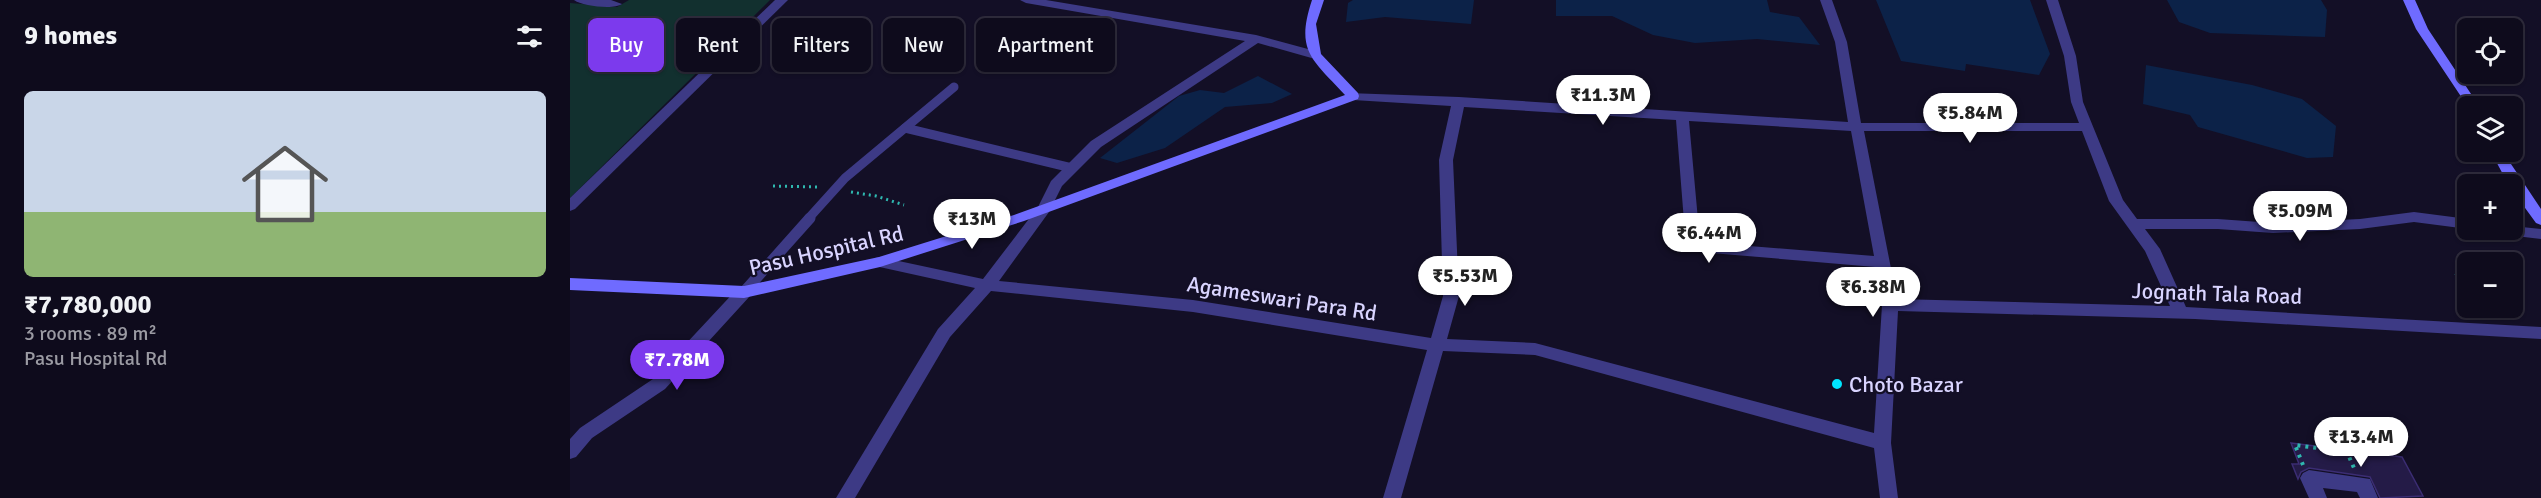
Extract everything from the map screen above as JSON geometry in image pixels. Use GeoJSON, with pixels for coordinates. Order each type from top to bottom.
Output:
{"type":"FeatureCollection","features":[{"type":"Feature","properties":{"kind":"main road"},"geometry":{"type":"LineString","coordinates":[[1318,0],[1310,24],[1315,55],[1353,96]]}},
{"type":"Feature","properties":{"kind":"main road"},"geometry":{"type":"LineString","coordinates":[[2409,0],[2433,48],[2468,96]]}},
{"type":"Feature","properties":{"kind":"main road","name":"Pasu Hospital Rd"},"geometry":{"type":"LineString","coordinates":[[570,284],[744,291],[880,262],[1044,209],[1353,96]]}},
{"type":"Feature","properties":{"kind":"main road"},"geometry":{"type":"LineString","coordinates":[[2503,162],[2541,220]]}},
{"type":"Feature","properties":{"kind":"street"},"geometry":{"type":"LineString","coordinates":[[580,0],[616,4]]}},
{"type":"Feature","properties":{"kind":"street"},"geometry":{"type":"LineString","coordinates":[[570,206],[782,0]]}},
{"type":"Feature","properties":{"kind":"street"},"geometry":{"type":"LineString","coordinates":[[1026,0],[1256,39],[1315,55]]}},
{"type":"Feature","properties":{"kind":"street"},"geometry":{"type":"LineString","coordinates":[[1826,0],[1842,42],[1890,305],[1882,443],[1889,498]]}},
{"type":"Feature","properties":{"kind":"street"},"geometry":{"type":"LineString","coordinates":[[2052,0],[2070,56],[2077,102],[2105,168],[2116,201],[2152,249],[2181,313]]}},
{"type":"Feature","properties":{"kind":"street"},"geometry":{"type":"LineString","coordinates":[[845,498],[944,333],[987,285],[1044,209],[1056,184],[1096,144],[1256,39]]}},
{"type":"Feature","properties":{"kind":"street"},"geometry":{"type":"LineString","coordinates":[[1353,96],[1682,115],[1857,131],[2086,127]]}},
{"type":"Feature","properties":{"kind":"street"},"geometry":{"type":"LineString","coordinates":[[1392,498],[1451,296],[1446,160],[1459,101]]}},
{"type":"Feature","properties":{"kind":"street"},"geometry":{"type":"LineString","coordinates":[[1682,115],[1693,247],[1882,262]]}},
{"type":"Feature","properties":{"kind":"street"},"geometry":{"type":"LineString","coordinates":[[2134,224],[2218,224],[2273,228],[2360,224],[2414,217],[2457,223]]}},
{"type":"Feature","properties":{"kind":"street"},"geometry":{"type":"LineString","coordinates":[[2523,232],[2541,234]]}},
{"type":"Feature","properties":{"kind":"street","name":"Agameswari Para Rd"},"geometry":{"type":"LineString","coordinates":[[880,262],[987,285],[1193,306],[1437,345],[1534,349],[1882,443]]}},
{"type":"Feature","properties":{"kind":"street"},"geometry":{"type":"LineString","coordinates":[[570,452],[586,433],[659,384],[744,291]]}},
{"type":"Feature","properties":{"kind":"street","name":"Jognath Tala Road"},"geometry":{"type":"LineString","coordinates":[[1890,305],[2181,313],[2541,333]]}},
{"type":"Feature","properties":{"kind":"street"},"geometry":{"type":"LineString","coordinates":[[2309,478],[2365,492]]}},
{"type":"Feature","properties":{"kind":"street"},"geometry":{"type":"LineString","coordinates":[[2309,478],[2318,498]]}},
{"type":"Feature","properties":{"kind":"lane"},"geometry":{"type":"LineString","coordinates":[[744,291],[845,178],[954,87]]}},
{"type":"Feature","properties":{"kind":"lane"},"geometry":{"type":"LineString","coordinates":[[905,128],[1072,168]]}},
{"type":"Feature","properties":{"kind":"path"},"geometry":{"type":"LineString","coordinates":[[773,186],[804,185],[835,189],[876,196],[904,205]]}},
{"type":"Feature","properties":{"kind":"path"},"geometry":{"type":"LineString","coordinates":[[2309,478],[2295,445],[2347,452],[2365,492]]}},
{"type":"Feature","properties":{"kind":"green space"},"geometry":{"type":"Polygon","coordinates":[[[629,0],[770,0],[752,18],[676,18],[676,72],[697,72],[570,198],[570,3],[617,7],[629,0]]]}},
{"type":"Feature","properties":{"kind":"water"},"geometry":{"type":"Polygon","coordinates":[[[1353,0],[1474,0],[1471,24],[1385,17],[1346,22],[1348,3],[1353,0]]]}},
{"type":"Feature","properties":{"kind":"water"},"geometry":{"type":"Polygon","coordinates":[[[1556,0],[1767,0],[1770,12],[1799,17],[1820,45],[1757,39],[1695,43],[1653,35],[1612,16],[1556,16],[1556,0]]]}},
{"type":"Feature","properties":{"kind":"water"},"geometry":{"type":"Polygon","coordinates":[[[1876,0],[2030,0],[2050,54],[2039,75],[1966,64],[1965,71],[1901,61],[1876,0]]]}},
{"type":"Feature","properties":{"kind":"water"},"geometry":{"type":"Polygon","coordinates":[[[2167,0],[2321,0],[2327,10],[2325,37],[2210,33],[2179,22],[2167,0]]]}},
{"type":"Feature","properties":{"kind":"water"},"geometry":{"type":"Polygon","coordinates":[[[2146,65],[2252,85],[2302,99],[2336,126],[2333,157],[2307,158],[2198,127],[2190,115],[2143,104],[2146,65]]]}},
{"type":"Feature","properties":{"kind":"water"},"geometry":{"type":"Polygon","coordinates":[[[1258,76],[1292,94],[1272,103],[1225,107],[1165,148],[1117,163],[1100,158],[1179,96],[1200,90],[1224,93],[1258,76]]]}},
{"type":"Feature","properties":{"kind":"building"},"geometry":{"type":"Polygon","coordinates":[[[2291,443],[2402,457],[2423,496],[2380,498],[2370,477],[2309,468],[2301,472],[2298,479],[2292,464],[2299,464],[2291,443]]]}},
{"type":"Feature","properties":{"kind":"place","name":"Choto Bazar"},"geometry":{"type":"Point","coordinates":[1837,384]}}]}
